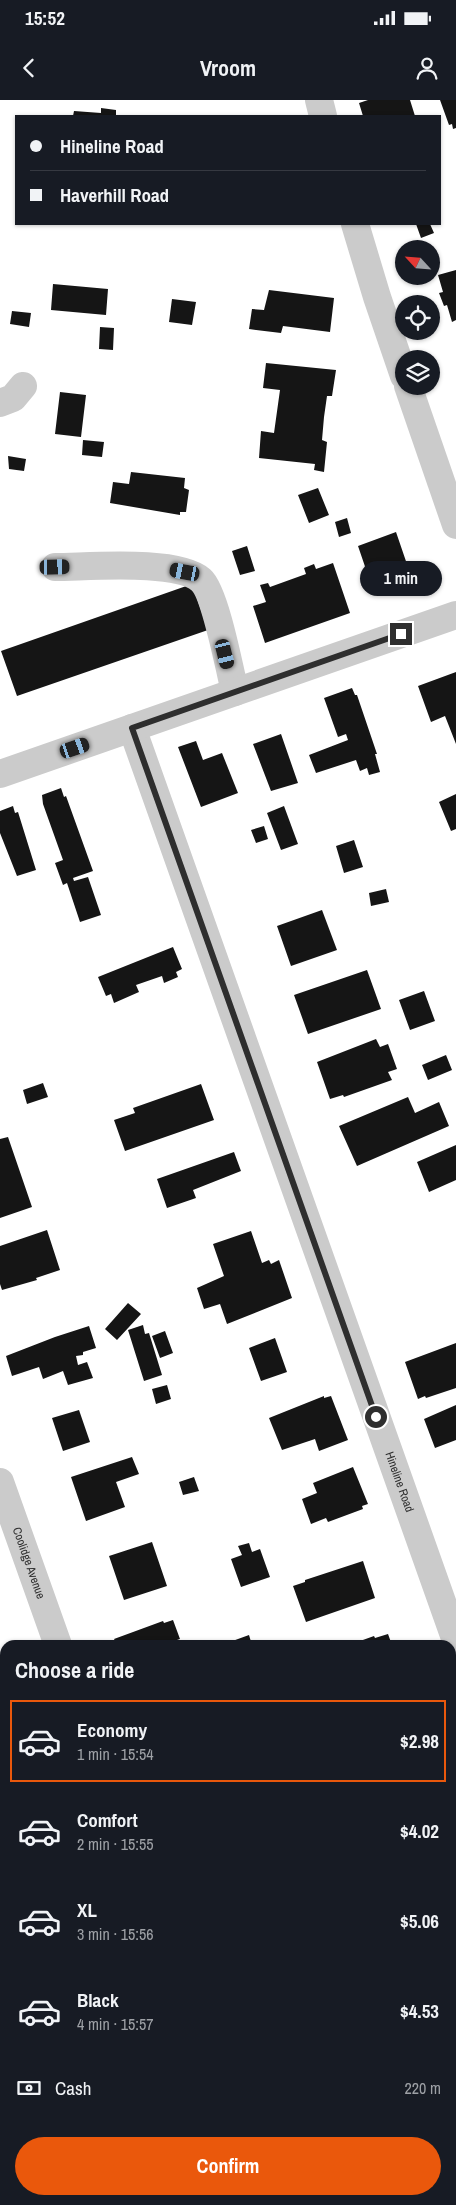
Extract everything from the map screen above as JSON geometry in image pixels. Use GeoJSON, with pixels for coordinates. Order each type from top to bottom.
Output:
{"type":"FeatureCollection","features":[{"type":"Feature","properties":{"kind":"street"},"geometry":{"type":"LineString","coordinates":[[318,100],[323,115]]}},
{"type":"Feature","properties":{"kind":"street"},"geometry":{"type":"LineString","coordinates":[[355,225],[395,350]]}},
{"type":"Feature","properties":{"kind":"street"},"geometry":{"type":"LineString","coordinates":[[0,403],[13,398],[23,386]]}},
{"type":"Feature","properties":{"kind":"street"},"geometry":{"type":"LineString","coordinates":[[411,395],[456,525]]}},
{"type":"Feature","properties":{"kind":"street"},"geometry":{"type":"LineString","coordinates":[[55,567],[154,566],[185,572],[202,580],[210,596],[235,692]]}},
{"type":"Feature","properties":{"kind":"street"},"geometry":{"type":"LineString","coordinates":[[0,774],[456,615]]}},
{"type":"Feature","properties":{"kind":"street","name":"Hineline Road"},"geometry":{"type":"LineString","coordinates":[[132,728],[456,1640]]}},
{"type":"Feature","properties":{"kind":"street","name":"Coolidge Avenue"},"geometry":{"type":"LineString","coordinates":[[0,1482],[56,1640]]}},
{"type":"Feature","properties":{"kind":"building"},"geometry":{"type":"Polygon","coordinates":[[[368,100],[410,100],[415,115],[363,115],[359,103],[368,100]]]}},
{"type":"Feature","properties":{"kind":"building"},"geometry":{"type":"Polygon","coordinates":[[[440,100],[456,100],[456,128],[453,129],[452,124],[449,125],[440,100]]]}},
{"type":"Feature","properties":{"kind":"building"},"geometry":{"type":"Polygon","coordinates":[[[101,108],[116,110],[116,115],[73,115],[74,111],[101,113],[101,108]]]}},
{"type":"Feature","properties":{"kind":"building"},"geometry":{"type":"Polygon","coordinates":[[[416,225],[430,225],[434,233],[421,238],[416,225]]]}},
{"type":"Feature","properties":{"kind":"building"},"geometry":{"type":"Polygon","coordinates":[[[456,270],[456,320],[452,322],[447,305],[444,306],[439,293],[443,292],[440,274],[456,270]]]}},
{"type":"Feature","properties":{"kind":"building"},"geometry":{"type":"Polygon","coordinates":[[[53,284],[108,289],[106,315],[51,310],[53,284]]]}},
{"type":"Feature","properties":{"kind":"building"},"geometry":{"type":"Polygon","coordinates":[[[269,290],[334,298],[330,332],[283,326],[281,333],[249,329],[252,309],[264,310],[269,290]]]}},
{"type":"Feature","properties":{"kind":"building"},"geometry":{"type":"Polygon","coordinates":[[[172,299],[196,302],[192,325],[169,322],[172,299]]]}},
{"type":"Feature","properties":{"kind":"building"},"geometry":{"type":"Polygon","coordinates":[[[12,311],[31,313],[29,327],[10,324],[12,311]]]}},
{"type":"Feature","properties":{"kind":"building"},"geometry":{"type":"Polygon","coordinates":[[[100,327],[114,328],[113,350],[99,349],[100,327]]]}},
{"type":"Feature","properties":{"kind":"building"},"geometry":{"type":"Polygon","coordinates":[[[266,363],[336,370],[332,396],[327,396],[324,417],[322,440],[327,442],[324,472],[314,470],[315,464],[259,458],[261,431],[274,433],[280,390],[263,388],[266,363]]]}},
{"type":"Feature","properties":{"kind":"building"},"geometry":{"type":"Polygon","coordinates":[[[60,392],[86,395],[81,437],[55,434],[60,392]]]}},
{"type":"Feature","properties":{"kind":"building"},"geometry":{"type":"Polygon","coordinates":[[[83,440],[104,442],[102,457],[82,455],[83,440]]]}},
{"type":"Feature","properties":{"kind":"building"},"geometry":{"type":"Polygon","coordinates":[[[8,456],[26,459],[24,471],[9,469],[8,456]]]}},
{"type":"Feature","properties":{"kind":"building"},"geometry":{"type":"Polygon","coordinates":[[[131,472],[185,478],[184,488],[189,490],[186,512],[180,512],[180,515],[110,503],[113,482],[129,484],[131,472]]]}},
{"type":"Feature","properties":{"kind":"building"},"geometry":{"type":"Polygon","coordinates":[[[318,488],[329,515],[309,523],[298,495],[318,488]]]}},
{"type":"Feature","properties":{"kind":"building"},"geometry":{"type":"Polygon","coordinates":[[[347,518],[351,533],[339,537],[335,522],[347,518]]]}},
{"type":"Feature","properties":{"kind":"building"},"geometry":{"type":"Polygon","coordinates":[[[396,532],[410,573],[372,587],[358,546],[396,532]]]}},
{"type":"Feature","properties":{"kind":"building"},"geometry":{"type":"Polygon","coordinates":[[[247,546],[255,571],[240,575],[232,551],[247,546]]]}},
{"type":"Feature","properties":{"kind":"building"},"geometry":{"type":"Polygon","coordinates":[[[333,563],[350,613],[265,643],[253,606],[266,602],[260,585],[268,583],[270,587],[306,574],[304,568],[314,564],[316,569],[333,563]]]}},
{"type":"Feature","properties":{"kind":"building"},"geometry":{"type":"Polygon","coordinates":[[[192,584],[208,630],[17,696],[1,651],[192,584]]]}},
{"type":"Feature","properties":{"kind":"building"},"geometry":{"type":"Polygon","coordinates":[[[456,672],[456,744],[445,716],[431,722],[418,686],[456,672]]]}},
{"type":"Feature","properties":{"kind":"building"},"geometry":{"type":"Polygon","coordinates":[[[352,688],[355,695],[357,695],[377,754],[375,754],[380,772],[369,775],[367,768],[360,771],[356,760],[316,773],[309,755],[348,740],[346,734],[338,737],[324,698],[352,688]]]}},
{"type":"Feature","properties":{"kind":"building"},"geometry":{"type":"Polygon","coordinates":[[[281,734],[298,783],[271,791],[253,744],[281,734]]]}},
{"type":"Feature","properties":{"kind":"building"},"geometry":{"type":"Polygon","coordinates":[[[196,741],[203,760],[222,753],[238,793],[201,807],[178,747],[196,741]]]}},
{"type":"Feature","properties":{"kind":"building"},"geometry":{"type":"Polygon","coordinates":[[[61,788],[64,797],[66,796],[93,871],[73,878],[74,881],[88,877],[101,915],[80,922],[67,883],[63,885],[55,863],[63,860],[43,804],[42,795],[61,788]]]}},
{"type":"Feature","properties":{"kind":"building"},"geometry":{"type":"Polygon","coordinates":[[[456,794],[456,829],[451,831],[439,802],[456,794]]]}},
{"type":"Feature","properties":{"kind":"building"},"geometry":{"type":"Polygon","coordinates":[[[13,806],[15,813],[18,812],[36,870],[17,876],[0,833],[0,811],[13,806]]]}},
{"type":"Feature","properties":{"kind":"building"},"geometry":{"type":"Polygon","coordinates":[[[284,806],[298,844],[281,850],[267,813],[284,806]]]}},
{"type":"Feature","properties":{"kind":"building"},"geometry":{"type":"Polygon","coordinates":[[[264,826],[268,839],[256,843],[251,830],[264,826]]]}},
{"type":"Feature","properties":{"kind":"building"},"geometry":{"type":"Polygon","coordinates":[[[354,840],[363,867],[344,873],[336,846],[354,840]]]}},
{"type":"Feature","properties":{"kind":"building"},"geometry":{"type":"Polygon","coordinates":[[[386,889],[389,902],[371,906],[369,893],[386,889]]]}},
{"type":"Feature","properties":{"kind":"building"},"geometry":{"type":"Polygon","coordinates":[[[322,910],[337,950],[291,966],[277,926],[322,910]]]}},
{"type":"Feature","properties":{"kind":"building"},"geometry":{"type":"Polygon","coordinates":[[[173,947],[182,969],[176,972],[178,977],[164,983],[162,976],[136,985],[139,992],[114,1003],[111,994],[106,996],[98,977],[173,947]]]}},
{"type":"Feature","properties":{"kind":"building"},"geometry":{"type":"Polygon","coordinates":[[[367,970],[381,1009],[308,1034],[294,995],[367,970]]]}},
{"type":"Feature","properties":{"kind":"building"},"geometry":{"type":"Polygon","coordinates":[[[424,991],[435,1021],[410,1030],[399,1000],[424,991]]]}},
{"type":"Feature","properties":{"kind":"building"},"geometry":{"type":"Polygon","coordinates":[[[376,1039],[380,1047],[388,1044],[397,1069],[388,1072],[392,1080],[344,1097],[343,1095],[330,1099],[317,1062],[376,1039]]]}},
{"type":"Feature","properties":{"kind":"building"},"geometry":{"type":"Polygon","coordinates":[[[446,1055],[452,1070],[428,1080],[422,1065],[446,1055]]]}},
{"type":"Feature","properties":{"kind":"building"},"geometry":{"type":"Polygon","coordinates":[[[43,1083],[48,1097],[27,1104],[23,1090],[43,1083]]]}},
{"type":"Feature","properties":{"kind":"building"},"geometry":{"type":"Polygon","coordinates":[[[201,1084],[214,1120],[125,1151],[114,1120],[135,1113],[133,1108],[201,1084]]]}},
{"type":"Feature","properties":{"kind":"building"},"geometry":{"type":"Polygon","coordinates":[[[408,1097],[415,1113],[439,1102],[449,1126],[357,1166],[339,1126],[408,1097]]]}},
{"type":"Feature","properties":{"kind":"building"},"geometry":{"type":"Polygon","coordinates":[[[8,1137],[32,1207],[0,1218],[0,1139],[8,1137]]]}},
{"type":"Feature","properties":{"kind":"building"},"geometry":{"type":"Polygon","coordinates":[[[456,1145],[456,1180],[429,1192],[417,1162],[456,1145]]]}},
{"type":"Feature","properties":{"kind":"building"},"geometry":{"type":"Polygon","coordinates":[[[234,1152],[241,1171],[193,1190],[196,1198],[167,1208],[157,1179],[234,1152]]]}},
{"type":"Feature","properties":{"kind":"building"},"geometry":{"type":"Polygon","coordinates":[[[47,1230],[60,1270],[36,1278],[37,1280],[2,1290],[0,1284],[0,1246],[47,1230]]]}},
{"type":"Feature","properties":{"kind":"building"},"geometry":{"type":"Polygon","coordinates":[[[251,1231],[262,1263],[269,1260],[271,1264],[279,1260],[292,1298],[227,1324],[220,1304],[204,1309],[197,1288],[224,1276],[213,1244],[251,1231]]]}},
{"type":"Feature","properties":{"kind":"building"},"geometry":{"type":"Polygon","coordinates":[[[128,1303],[141,1314],[117,1340],[105,1329],[128,1303]]]}},
{"type":"Feature","properties":{"kind":"building"},"geometry":{"type":"Polygon","coordinates":[[[143,1325],[145,1334],[149,1333],[162,1375],[144,1381],[128,1330],[143,1325]]]}},
{"type":"Feature","properties":{"kind":"building"},"geometry":{"type":"Polygon","coordinates":[[[89,1326],[96,1348],[83,1352],[83,1355],[76,1356],[78,1365],[87,1362],[93,1378],[68,1385],[63,1371],[43,1379],[39,1367],[12,1376],[6,1356],[89,1326]]]}},
{"type":"Feature","properties":{"kind":"building"},"geometry":{"type":"Polygon","coordinates":[[[165,1331],[173,1353],[160,1358],[152,1336],[165,1331]]]}},
{"type":"Feature","properties":{"kind":"building"},"geometry":{"type":"Polygon","coordinates":[[[275,1338],[287,1372],[261,1381],[249,1348],[275,1338]]]}},
{"type":"Feature","properties":{"kind":"building"},"geometry":{"type":"Polygon","coordinates":[[[456,1343],[456,1388],[418,1399],[405,1362],[456,1343]]]}},
{"type":"Feature","properties":{"kind":"building"},"geometry":{"type":"Polygon","coordinates":[[[167,1385],[171,1399],[156,1404],[152,1389],[167,1385]]]}},
{"type":"Feature","properties":{"kind":"building"},"geometry":{"type":"Polygon","coordinates":[[[324,1396],[324,1398],[331,1396],[348,1440],[319,1451],[315,1439],[282,1450],[269,1418],[324,1396]]]}},
{"type":"Feature","properties":{"kind":"building"},"geometry":{"type":"Polygon","coordinates":[[[456,1405],[456,1440],[435,1448],[424,1419],[456,1405]]]}},
{"type":"Feature","properties":{"kind":"building"},"geometry":{"type":"Polygon","coordinates":[[[79,1410],[90,1442],[63,1451],[52,1418],[79,1410]]]}},
{"type":"Feature","properties":{"kind":"building"},"geometry":{"type":"Polygon","coordinates":[[[132,1457],[139,1474],[116,1482],[125,1507],[86,1521],[71,1477],[132,1457]]]}},
{"type":"Feature","properties":{"kind":"building"},"geometry":{"type":"Polygon","coordinates":[[[353,1467],[368,1504],[362,1506],[363,1509],[328,1522],[326,1518],[311,1524],[302,1499],[317,1493],[313,1483],[353,1467]]]}},
{"type":"Feature","properties":{"kind":"building"},"geometry":{"type":"Polygon","coordinates":[[[194,1477],[199,1491],[183,1495],[179,1482],[194,1477]]]}},
{"type":"Feature","properties":{"kind":"building"},"geometry":{"type":"Polygon","coordinates":[[[152,1542],[167,1586],[124,1600],[109,1556],[152,1542]]]}},
{"type":"Feature","properties":{"kind":"building"},"geometry":{"type":"Polygon","coordinates":[[[249,1543],[252,1552],[260,1549],[270,1577],[241,1587],[231,1559],[242,1555],[238,1546],[249,1543]]]}},
{"type":"Feature","properties":{"kind":"building"},"geometry":{"type":"Polygon","coordinates":[[[363,1561],[375,1598],[306,1622],[293,1586],[305,1582],[305,1580],[363,1561]]]}},
{"type":"Feature","properties":{"kind":"building"},"geometry":{"type":"Polygon","coordinates":[[[173,1620],[180,1639],[114,1639],[163,1621],[164,1623],[173,1620]]]}},
{"type":"Feature","properties":{"kind":"building"},"geometry":{"type":"Polygon","coordinates":[[[388,1634],[390,1640],[363,1640],[374,1636],[375,1638],[388,1634]]]}},
{"type":"Feature","properties":{"kind":"building"},"geometry":{"type":"Polygon","coordinates":[[[249,1635],[250,1640],[235,1640],[249,1635]]]}},
{"type":"Feature","properties":{"kind":"route"},"geometry":{"type":"LineString","coordinates":[[376,1417],[132,728],[401,634]]}}]}
